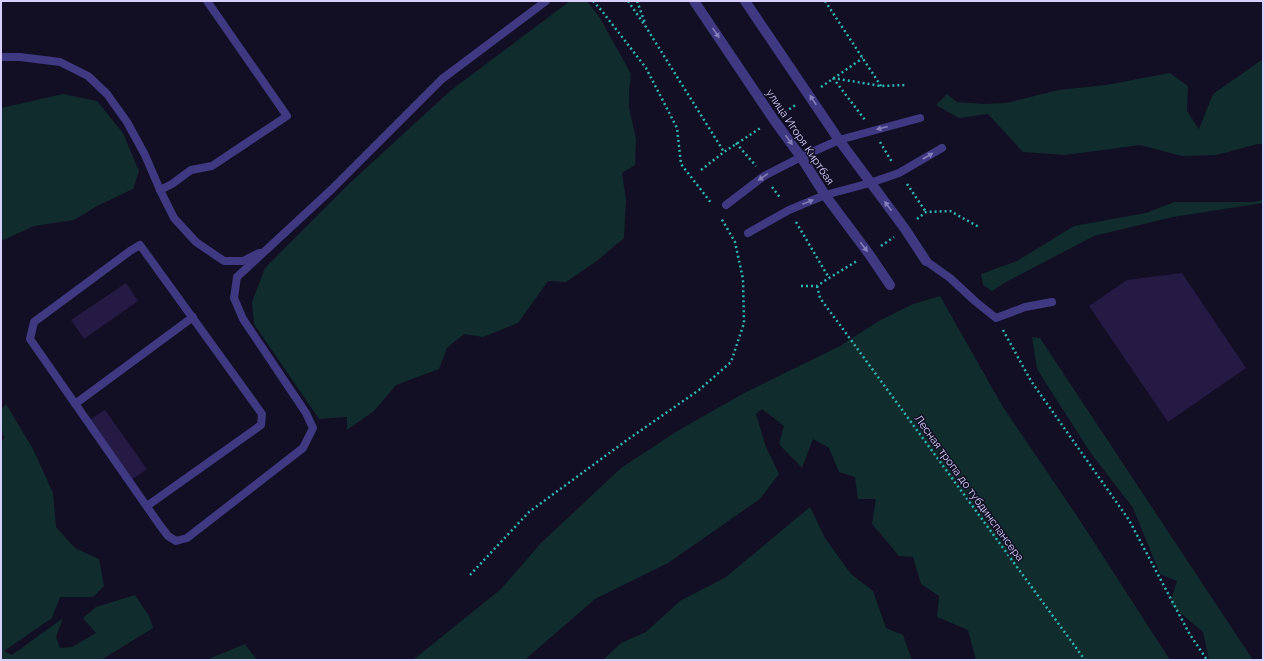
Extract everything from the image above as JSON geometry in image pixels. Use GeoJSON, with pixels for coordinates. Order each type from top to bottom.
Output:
{"type":"FeatureCollection","features":[{"type":"Feature","properties":{"kind":"street","name":"улица Игоря Киртбая"},"geometry":{"type":"LineString","coordinates":[[694,1],[774,120],[801,157],[825,195],[890,285]]}},
{"type":"Feature","properties":{"kind":"street"},"geometry":{"type":"LineString","coordinates":[[745,1],[839,140],[905,229],[926,261]]}},
{"type":"Feature","properties":{"kind":"lane"},"geometry":{"type":"LineString","coordinates":[[160,190],[172,184],[191,170],[212,166],[287,116],[207,1]]}},
{"type":"Feature","properties":{"kind":"lane"},"geometry":{"type":"LineString","coordinates":[[146,506],[262,425],[262,414],[140,245],[34,322],[30,339],[146,506],[168,536],[176,541],[187,538],[303,448],[313,428],[306,413],[243,320],[234,298],[237,277],[331,190],[442,79],[546,1]]}},
{"type":"Feature","properties":{"kind":"lane"},"geometry":{"type":"LineString","coordinates":[[1,57],[20,57],[60,62],[88,76],[107,94],[127,122],[145,155],[174,218],[196,242],[224,261],[243,261],[268,248]]}},
{"type":"Feature","properties":{"kind":"lane"},"geometry":{"type":"LineString","coordinates":[[726,205],[764,176],[801,157],[839,140],[920,118]]}},
{"type":"Feature","properties":{"kind":"lane"},"geometry":{"type":"LineString","coordinates":[[748,233],[789,210],[825,195],[870,183],[899,173],[942,148]]}},
{"type":"Feature","properties":{"kind":"lane"},"geometry":{"type":"LineString","coordinates":[[926,261],[950,278],[996,318],[1025,307],[1052,302]]}},
{"type":"Feature","properties":{"kind":"lane"},"geometry":{"type":"LineString","coordinates":[[75,404],[193,318]]}},
{"type":"Feature","properties":{"kind":"path"},"geometry":{"type":"LineString","coordinates":[[593,1],[646,68],[677,128],[682,164],[712,204]]}},
{"type":"Feature","properties":{"kind":"path"},"geometry":{"type":"LineString","coordinates":[[628,1],[646,27],[724,152]]}},
{"type":"Feature","properties":{"kind":"path"},"geometry":{"type":"LineString","coordinates":[[637,1],[646,27]]}},
{"type":"Feature","properties":{"kind":"path"},"geometry":{"type":"LineString","coordinates":[[825,1],[881,86]]}},
{"type":"Feature","properties":{"kind":"path"},"geometry":{"type":"LineString","coordinates":[[834,78],[881,86],[906,85]]}},
{"type":"Feature","properties":{"kind":"path"},"geometry":{"type":"LineString","coordinates":[[926,212],[950,211],[979,227]]}},
{"type":"Feature","properties":{"kind":"path"},"geometry":{"type":"LineString","coordinates":[[470,575],[529,512],[627,440],[699,390],[731,362],[744,323],[743,278],[735,242],[720,216]]}},
{"type":"Feature","properties":{"kind":"path","name":"Лесная тропа до тубдинспансера"},"geometry":{"type":"LineString","coordinates":[[801,286],[817,286],[820,298],[1085,660]]}},
{"type":"Feature","properties":{"kind":"path"},"geometry":{"type":"LineString","coordinates":[[996,318],[1031,381],[1129,520],[1189,633],[1207,660]]}},
{"type":"Feature","properties":{"kind":"green space"},"geometry":{"type":"Polygon","coordinates":[[[570,1],[587,1],[600,18],[631,74],[629,108],[636,139],[635,165],[622,173],[626,200],[624,238],[598,260],[566,282],[548,281],[518,323],[483,337],[464,334],[447,348],[439,369],[396,385],[374,411],[347,430],[347,417],[319,419],[254,324],[252,302],[265,268],[351,182],[450,91],[570,1]]]}},
{"type":"Feature","properties":{"kind":"green space"},"geometry":{"type":"Polygon","coordinates":[[[1263,59],[1263,144],[1216,155],[1182,156],[1140,145],[1065,155],[1023,152],[988,114],[959,118],[936,105],[947,94],[957,102],[984,104],[1006,103],[1058,90],[1106,85],[1170,73],[1188,86],[1187,111],[1199,129],[1213,94],[1263,59]]]}},
{"type":"Feature","properties":{"kind":"green space"},"geometry":{"type":"Polygon","coordinates":[[[63,94],[97,101],[123,133],[139,171],[133,189],[97,206],[74,220],[34,226],[1,241],[1,108],[63,94]]]}},
{"type":"Feature","properties":{"kind":"green space"},"geometry":{"type":"Polygon","coordinates":[[[1263,200],[1263,203],[1173,217],[1094,236],[1006,282],[992,291],[983,285],[981,274],[1017,261],[1074,226],[1146,213],[1174,202],[1253,202],[1263,200]]]}},
{"type":"Feature","properties":{"kind":"green space"},"geometry":{"type":"Polygon","coordinates":[[[940,296],[1003,407],[1079,519],[1170,660],[976,660],[968,630],[937,617],[939,596],[921,584],[913,557],[899,556],[872,524],[876,499],[858,499],[855,477],[839,472],[829,448],[813,439],[802,468],[779,444],[784,426],[762,409],[756,414],[766,447],[779,474],[760,499],[668,563],[595,599],[527,658],[527,660],[413,660],[501,589],[541,543],[621,468],[679,430],[746,392],[840,346],[877,322],[913,304],[940,296]]]}},
{"type":"Feature","properties":{"kind":"green space"},"geometry":{"type":"Polygon","coordinates":[[[1032,337],[1040,338],[1253,660],[1209,660],[1203,632],[1170,604],[1177,581],[1160,574],[1133,508],[1090,452],[1037,369],[1032,337]]]}},
{"type":"Feature","properties":{"kind":"green space"},"geometry":{"type":"Polygon","coordinates":[[[6,404],[33,449],[53,493],[56,527],[75,548],[99,559],[104,586],[93,597],[60,597],[52,618],[4,651],[12,655],[63,618],[56,637],[60,648],[72,647],[96,633],[83,618],[96,607],[135,595],[149,616],[153,628],[101,660],[1,660],[1,443],[4,438],[1,426],[1,410],[6,404]]]}},
{"type":"Feature","properties":{"kind":"green space"},"geometry":{"type":"Polygon","coordinates":[[[810,507],[825,538],[851,574],[873,591],[886,628],[903,635],[912,660],[603,660],[621,643],[646,632],[680,601],[726,577],[810,507]]]}},
{"type":"Feature","properties":{"kind":"green space"},"geometry":{"type":"Polygon","coordinates":[[[245,644],[257,660],[208,660],[211,658],[245,644]]]}},
{"type":"Feature","properties":{"kind":"building"},"geometry":{"type":"Polygon","coordinates":[[[1182,273],[1246,368],[1168,422],[1089,306],[1127,280],[1182,273]]]}},
{"type":"Feature","properties":{"kind":"building"},"geometry":{"type":"Polygon","coordinates":[[[126,283],[138,301],[84,339],[71,320],[126,283]]]}},
{"type":"Feature","properties":{"kind":"building"},"geometry":{"type":"Polygon","coordinates":[[[105,410],[147,469],[130,481],[88,421],[105,410]]]}}]}
